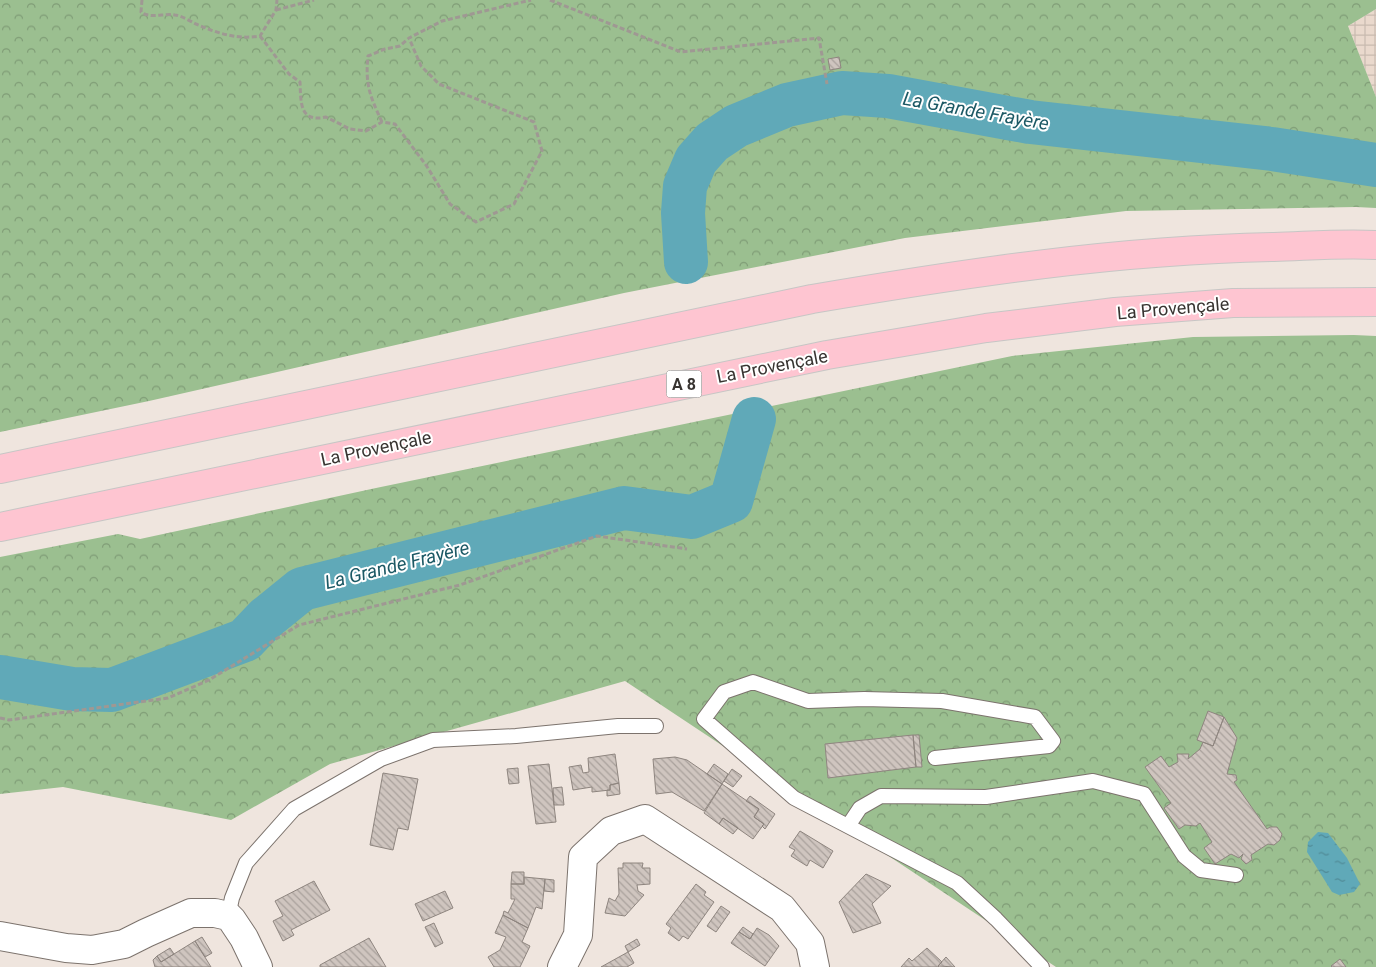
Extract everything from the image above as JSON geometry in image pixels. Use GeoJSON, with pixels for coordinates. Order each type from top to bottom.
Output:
{"type":"FeatureCollection","features":[{"type":"Feature","properties":{"kind":"highway"},"geometry":{"type":"LineString","coordinates":[[0,469],[812,299],[900,284],[1014,266],[1140,253],[1247,247],[1376,245]]}},
{"type":"Feature","properties":{"kind":"highway","name":"La Provençale"},"geometry":{"type":"LineString","coordinates":[[0,527],[817,357],[986,328],[1116,312],[1233,303],[1376,302]]}},
{"type":"Feature","properties":{"kind":"street"},"geometry":{"type":"LineString","coordinates":[[562,967],[578,935],[583,857],[611,831],[645,819],[782,908],[810,943],[815,967]]}},
{"type":"Feature","properties":{"kind":"street"},"geometry":{"type":"LineString","coordinates":[[0,936],[66,948],[92,950],[124,944],[146,932],[191,913],[215,913],[228,916],[244,938],[258,967]]}},
{"type":"Feature","properties":{"kind":"lane"},"geometry":{"type":"LineString","coordinates":[[935,758],[1049,746],[1052,741],[1035,717],[942,701],[864,699],[808,701],[753,682],[724,692],[704,719],[794,798],[957,883],[996,919],[1042,967]]}},
{"type":"Feature","properties":{"kind":"lane"},"geometry":{"type":"LineString","coordinates":[[228,916],[232,898],[246,863],[294,809],[381,759],[433,740],[516,736],[618,726],[656,726]]}},
{"type":"Feature","properties":{"kind":"lane"},"geometry":{"type":"LineString","coordinates":[[848,826],[860,808],[881,796],[986,797],[1093,781],[1144,794],[1184,856],[1201,870],[1236,875]]}},
{"type":"Feature","properties":{"kind":"path"},"geometry":{"type":"LineString","coordinates":[[142,0],[141,12],[146,15],[175,15],[207,29],[234,37],[248,38],[260,36],[276,10],[277,0]]}},
{"type":"Feature","properties":{"kind":"path"},"geometry":{"type":"LineString","coordinates":[[276,10],[314,0]]}},
{"type":"Feature","properties":{"kind":"path"},"geometry":{"type":"LineString","coordinates":[[382,122],[371,100],[366,78],[368,56],[385,49],[400,46],[409,38],[442,21],[531,0]]}},
{"type":"Feature","properties":{"kind":"path"},"geometry":{"type":"LineString","coordinates":[[550,0],[680,52],[819,38],[826,84]]}},
{"type":"Feature","properties":{"kind":"path"},"geometry":{"type":"LineString","coordinates":[[260,36],[289,74],[300,82],[301,105],[307,116],[315,119],[326,116],[350,129],[366,130],[382,122],[395,124],[426,165],[450,204],[476,222],[514,204],[542,151],[534,122],[439,84],[421,66],[409,38]]}},
{"type":"Feature","properties":{"kind":"path"},"geometry":{"type":"LineString","coordinates":[[0,718],[9,720],[168,698],[209,680],[299,624],[460,585],[597,536],[687,549]]}},
{"type":"Feature","properties":{"kind":"shaded area"},"geometry":{"type":"Polygon","coordinates":[[[1376,9],[1376,97],[1348,26],[1376,9]]]}},
{"type":"Feature","properties":{"kind":"green space"},"geometry":{"type":"Polygon","coordinates":[[[0,0],[1376,0],[1376,9],[1348,26],[1376,97],[1376,208],[1126,211],[905,238],[624,293],[149,401],[0,432],[0,0]]]}},
{"type":"Feature","properties":{"kind":"green space"},"geometry":{"type":"Polygon","coordinates":[[[1376,336],[1376,967],[1056,967],[625,681],[330,764],[231,820],[63,787],[0,794],[0,557],[118,534],[140,539],[1012,356],[1193,337],[1376,336]]]}},
{"type":"Feature","properties":{"kind":"water"},"geometry":{"type":"Polygon","coordinates":[[[1318,832],[1328,833],[1347,858],[1360,884],[1354,892],[1339,895],[1332,892],[1307,852],[1308,842],[1318,832]]]}},
{"type":"Feature","properties":{"kind":"building"},"geometry":{"type":"Polygon","coordinates":[[[839,57],[841,68],[830,70],[828,59],[839,57]]]}},
{"type":"Feature","properties":{"kind":"building"},"geometry":{"type":"Polygon","coordinates":[[[1208,711],[1224,717],[1213,746],[1197,740],[1208,711]]]}},
{"type":"Feature","properties":{"kind":"building"},"geometry":{"type":"Polygon","coordinates":[[[1224,717],[1237,738],[1227,774],[1236,775],[1237,780],[1234,782],[1267,829],[1277,827],[1282,834],[1280,840],[1274,845],[1268,844],[1251,855],[1252,860],[1246,864],[1241,859],[1243,854],[1239,858],[1231,854],[1215,864],[1204,848],[1212,842],[1200,823],[1196,826],[1185,825],[1179,829],[1164,808],[1171,803],[1145,767],[1161,756],[1169,767],[1178,762],[1177,754],[1189,754],[1188,759],[1200,749],[1203,742],[1213,746],[1224,717]]]}},
{"type":"Feature","properties":{"kind":"building"},"geometry":{"type":"Polygon","coordinates":[[[913,735],[919,735],[922,767],[916,767],[913,735]]]}},
{"type":"Feature","properties":{"kind":"building"},"geometry":{"type":"Polygon","coordinates":[[[913,735],[916,767],[828,778],[825,744],[913,735]]]}},
{"type":"Feature","properties":{"kind":"building"},"geometry":{"type":"Polygon","coordinates":[[[615,754],[619,783],[610,785],[610,790],[592,792],[592,787],[573,790],[569,767],[581,765],[583,773],[589,772],[588,758],[615,754]]]}},
{"type":"Feature","properties":{"kind":"building"},"geometry":{"type":"Polygon","coordinates":[[[675,757],[687,760],[722,784],[704,811],[672,792],[656,794],[653,759],[675,757]]]}},
{"type":"Feature","properties":{"kind":"building"},"geometry":{"type":"Polygon","coordinates":[[[549,764],[556,822],[536,824],[528,766],[549,764]]]}},
{"type":"Feature","properties":{"kind":"building"},"geometry":{"type":"Polygon","coordinates":[[[714,764],[728,774],[722,784],[707,774],[714,764]]]}},
{"type":"Feature","properties":{"kind":"building"},"geometry":{"type":"Polygon","coordinates":[[[518,768],[519,783],[509,784],[507,769],[518,768]]]}},
{"type":"Feature","properties":{"kind":"building"},"geometry":{"type":"Polygon","coordinates":[[[732,769],[742,776],[733,787],[724,781],[732,769]]]}},
{"type":"Feature","properties":{"kind":"building"},"geometry":{"type":"Polygon","coordinates":[[[383,773],[418,779],[408,830],[398,828],[393,850],[370,845],[383,773]]]}},
{"type":"Feature","properties":{"kind":"building"},"geometry":{"type":"Polygon","coordinates":[[[619,783],[620,794],[607,796],[607,790],[610,790],[610,785],[619,783]]]}},
{"type":"Feature","properties":{"kind":"building"},"geometry":{"type":"Polygon","coordinates":[[[722,784],[759,809],[754,817],[764,824],[753,839],[723,818],[719,824],[704,813],[722,784]]]}},
{"type":"Feature","properties":{"kind":"building"},"geometry":{"type":"Polygon","coordinates":[[[562,787],[564,805],[554,805],[553,788],[562,787]]]}},
{"type":"Feature","properties":{"kind":"building"},"geometry":{"type":"Polygon","coordinates":[[[750,796],[775,814],[765,829],[762,826],[764,824],[754,817],[759,809],[746,801],[750,796]]]}},
{"type":"Feature","properties":{"kind":"building"},"geometry":{"type":"Polygon","coordinates":[[[723,818],[738,828],[733,834],[719,824],[723,818]]]}},
{"type":"Feature","properties":{"kind":"building"},"geometry":{"type":"Polygon","coordinates":[[[800,831],[833,851],[823,868],[810,860],[807,866],[791,856],[795,850],[789,847],[800,831]]]}},
{"type":"Feature","properties":{"kind":"building"},"geometry":{"type":"Polygon","coordinates":[[[623,863],[643,863],[642,868],[650,868],[650,884],[637,885],[638,891],[644,895],[625,916],[605,913],[609,898],[615,901],[619,894],[618,868],[623,868],[623,863]]]}},
{"type":"Feature","properties":{"kind":"building"},"geometry":{"type":"Polygon","coordinates":[[[512,872],[524,872],[524,884],[511,884],[512,872]]]}},
{"type":"Feature","properties":{"kind":"building"},"geometry":{"type":"Polygon","coordinates":[[[866,874],[891,886],[872,904],[881,923],[853,933],[839,902],[866,874]]]}},
{"type":"Feature","properties":{"kind":"building"},"geometry":{"type":"Polygon","coordinates":[[[524,877],[545,879],[542,909],[536,907],[528,928],[503,915],[504,911],[508,913],[515,899],[511,899],[511,884],[524,884],[524,877]]]}},
{"type":"Feature","properties":{"kind":"building"},"geometry":{"type":"Polygon","coordinates":[[[545,879],[554,880],[554,892],[544,891],[545,879]]]}},
{"type":"Feature","properties":{"kind":"building"},"geometry":{"type":"Polygon","coordinates":[[[314,881],[330,910],[291,930],[294,935],[283,941],[273,921],[283,916],[275,901],[314,881]]]}},
{"type":"Feature","properties":{"kind":"building"},"geometry":{"type":"Polygon","coordinates":[[[696,884],[706,892],[704,895],[714,902],[688,939],[683,936],[679,941],[668,933],[671,928],[666,924],[696,884]]]}},
{"type":"Feature","properties":{"kind":"building"},"geometry":{"type":"Polygon","coordinates":[[[445,891],[453,908],[423,921],[415,904],[445,891]]]}},
{"type":"Feature","properties":{"kind":"building"},"geometry":{"type":"Polygon","coordinates":[[[721,906],[730,912],[716,932],[707,926],[721,906]]]}},
{"type":"Feature","properties":{"kind":"building"},"geometry":{"type":"Polygon","coordinates":[[[503,915],[528,928],[522,942],[530,946],[520,967],[494,967],[488,957],[500,950],[506,937],[495,933],[503,915]]]}},
{"type":"Feature","properties":{"kind":"building"},"geometry":{"type":"Polygon","coordinates":[[[434,923],[443,943],[435,947],[425,927],[434,923]]]}},
{"type":"Feature","properties":{"kind":"building"},"geometry":{"type":"Polygon","coordinates":[[[743,927],[753,934],[750,939],[739,932],[743,927]]]}},
{"type":"Feature","properties":{"kind":"building"},"geometry":{"type":"Polygon","coordinates":[[[757,928],[769,935],[779,946],[765,966],[731,943],[739,932],[750,939],[757,928]]]}},
{"type":"Feature","properties":{"kind":"building"},"geometry":{"type":"Polygon","coordinates":[[[202,937],[212,953],[205,957],[195,941],[202,937]]]}},
{"type":"Feature","properties":{"kind":"building"},"geometry":{"type":"Polygon","coordinates":[[[369,938],[386,967],[320,967],[320,965],[369,938]]]}},
{"type":"Feature","properties":{"kind":"building"},"geometry":{"type":"Polygon","coordinates":[[[637,939],[640,945],[628,952],[625,946],[637,939]]]}},
{"type":"Feature","properties":{"kind":"building"},"geometry":{"type":"Polygon","coordinates":[[[195,941],[211,967],[155,967],[153,960],[157,956],[161,962],[195,941]]]}},
{"type":"Feature","properties":{"kind":"building"},"geometry":{"type":"Polygon","coordinates":[[[170,948],[174,954],[161,962],[157,956],[170,948]]]}},
{"type":"Feature","properties":{"kind":"building"},"geometry":{"type":"Polygon","coordinates":[[[927,948],[942,962],[939,967],[901,967],[909,958],[912,961],[927,948]]]}},
{"type":"Feature","properties":{"kind":"building"},"geometry":{"type":"Polygon","coordinates":[[[628,952],[634,963],[627,967],[601,967],[628,952]]]}},
{"type":"Feature","properties":{"kind":"building"},"geometry":{"type":"Polygon","coordinates":[[[946,957],[955,967],[938,966],[946,957]]]}},
{"type":"Feature","properties":{"kind":"building"},"geometry":{"type":"Polygon","coordinates":[[[1340,959],[1346,967],[1331,966],[1340,959]]]}},
{"type":"Feature","properties":{"kind":"waterway","name":"La Grande Frayère"},"geometry":{"type":"LineString","coordinates":[[686,262],[683,213],[685,186],[696,160],[712,142],[736,126],[787,105],[842,93],[888,96],[1030,122],[1272,149],[1376,165]]}},
{"type":"Feature","properties":{"kind":"waterway","name":"La Grande Frayère"},"geometry":{"type":"LineString","coordinates":[[0,677],[72,689],[112,690],[245,640],[266,618],[302,589],[624,508],[692,517],[731,501],[754,419]]}}]}
